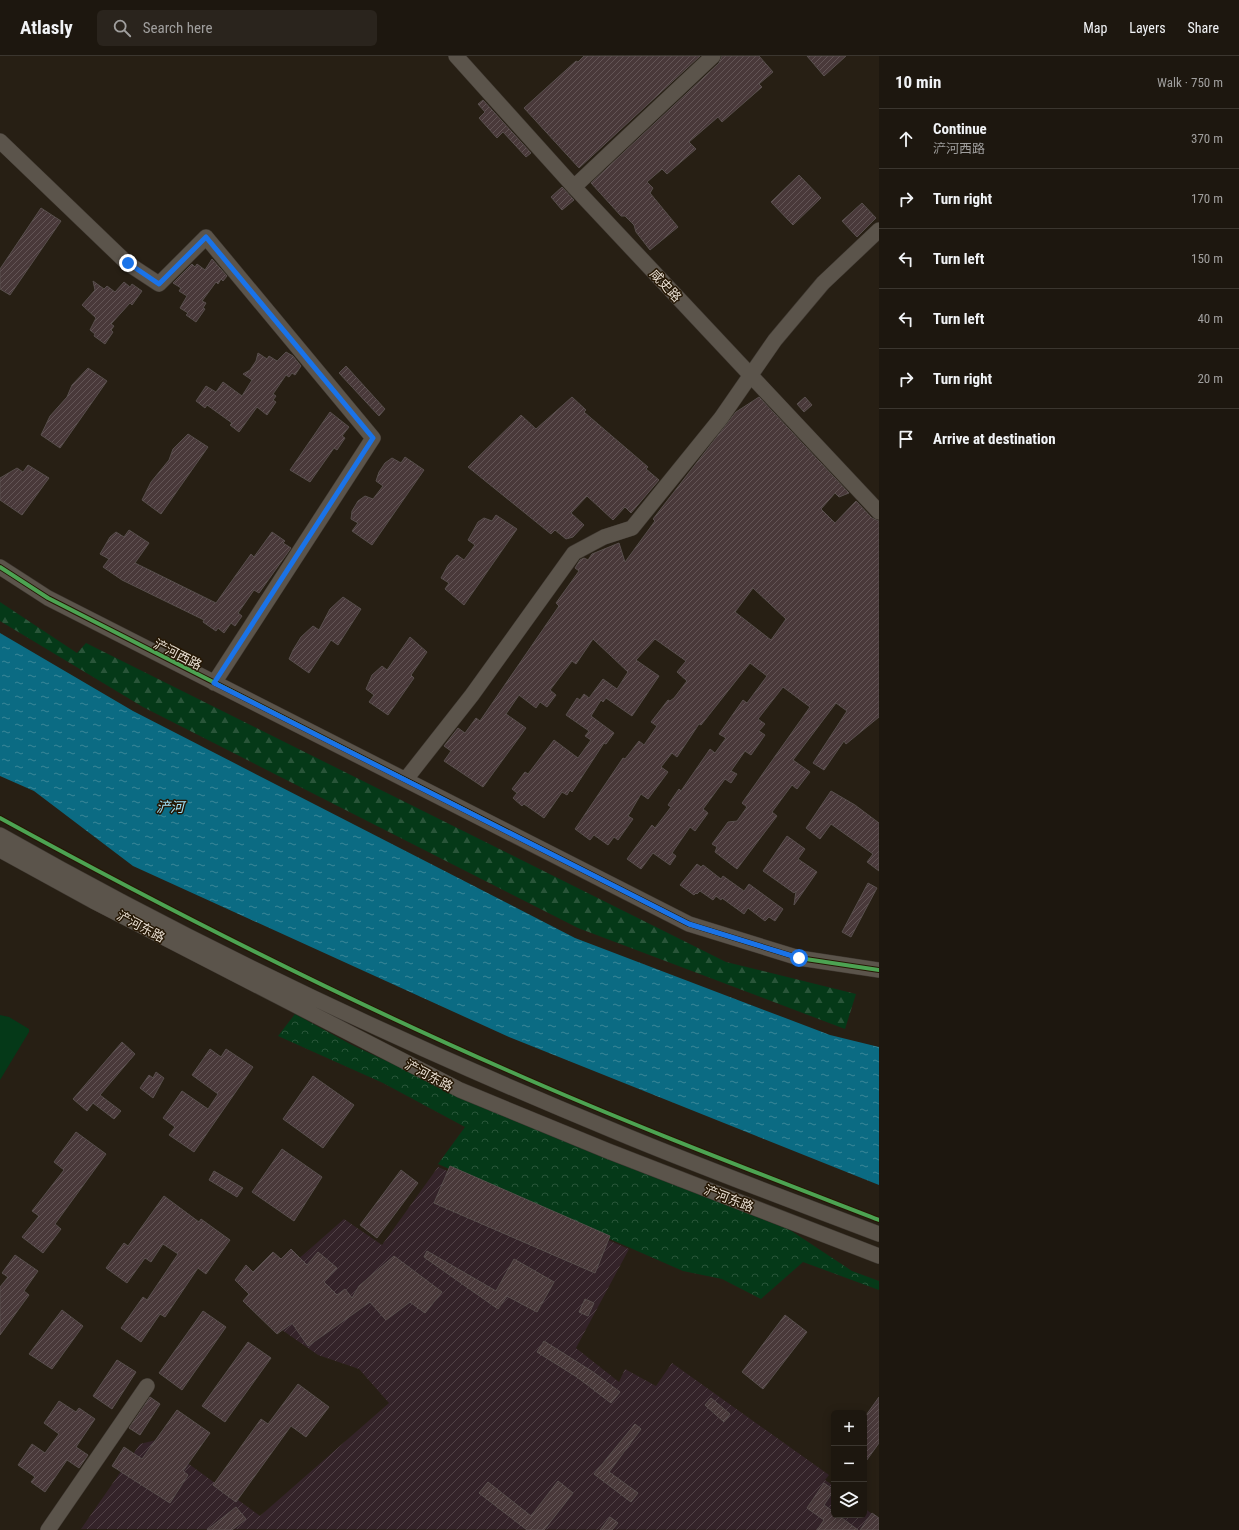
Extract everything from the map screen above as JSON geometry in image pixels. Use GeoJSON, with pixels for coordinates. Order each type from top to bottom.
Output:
{"type":"FeatureCollection","features":[{"type":"Feature","properties":{"kind":"street","name":"咸史路"},"geometry":{"type":"LineString","coordinates":[[456,56],[574,187],[879,512]]}},
{"type":"Feature","properties":{"kind":"street"},"geometry":{"type":"LineString","coordinates":[[574,187],[713,56]]}},
{"type":"Feature","properties":{"kind":"street"},"geometry":{"type":"LineString","coordinates":[[0,141],[128,263],[159,284],[206,237],[373,438],[214,683]]}},
{"type":"Feature","properties":{"kind":"street"},"geometry":{"type":"LineString","coordinates":[[406,780],[472,695],[574,553],[604,538],[632,528],[721,418],[775,340],[823,283],[879,230]]}},
{"type":"Feature","properties":{"kind":"street","name":"浐河西路"},"geometry":{"type":"LineString","coordinates":[[0,567],[48,598],[689,924],[799,958],[879,970]]}},
{"type":"Feature","properties":{"kind":"street","name":"浐河东路"},"geometry":{"type":"LineString","coordinates":[[0,835],[237,961],[448,1060],[657,1149],[879,1234]]}},
{"type":"Feature","properties":{"kind":"street","name":"浐河东路"},"geometry":{"type":"LineString","coordinates":[[0,850],[106,908],[269,990],[460,1090],[615,1154],[879,1256]]}},
{"type":"Feature","properties":{"kind":"street"},"geometry":{"type":"LineString","coordinates":[[48,1530],[147,1386]]}},
{"type":"Feature","properties":{"kind":"shaded area"},"geometry":{"type":"Polygon","coordinates":[[[438,1167],[629,1249],[576,1348],[619,1382],[625,1369],[656,1386],[672,1363],[829,1475],[825,1480],[831,1484],[831,1518],[867,1518],[867,1510],[879,1519],[879,1530],[81,1529],[140,1444],[156,1440],[260,1516],[389,1403],[359,1369],[318,1355],[246,1305],[344,1219],[382,1245],[438,1167]]]}},
{"type":"Feature","properties":{"kind":"green space"},"geometry":{"type":"Polygon","coordinates":[[[0,602],[77,653],[86,643],[726,962],[856,994],[845,1029],[578,928],[143,707],[0,621],[0,602]]]}},
{"type":"Feature","properties":{"kind":"green space"},"geometry":{"type":"Polygon","coordinates":[[[295,1014],[352,1045],[449,1090],[621,1164],[790,1230],[852,1271],[879,1281],[879,1290],[803,1262],[761,1299],[722,1279],[683,1271],[438,1164],[465,1127],[383,1083],[278,1036],[295,1014]]]}},
{"type":"Feature","properties":{"kind":"green space"},"geometry":{"type":"Polygon","coordinates":[[[0,1015],[9,1017],[29,1029],[29,1032],[0,1080],[0,1015]]]}},
{"type":"Feature","properties":{"kind":"water","name":"浐河"},"geometry":{"type":"Polygon","coordinates":[[[0,633],[133,711],[575,938],[830,1035],[879,1047],[879,1185],[509,1037],[133,866],[34,791],[0,776],[0,633]]]}},
{"type":"Feature","properties":{"kind":"building"},"geometry":{"type":"Polygon","coordinates":[[[584,56],[700,56],[579,168],[524,108],[576,61],[578,62],[584,56]]]}},
{"type":"Feature","properties":{"kind":"building"},"geometry":{"type":"Polygon","coordinates":[[[722,56],[759,56],[773,72],[759,84],[762,87],[722,122],[718,117],[689,142],[696,149],[667,174],[662,169],[647,182],[653,188],[650,193],[678,227],[650,250],[636,232],[634,225],[625,216],[621,216],[591,183],[719,63],[722,56]]]}},
{"type":"Feature","properties":{"kind":"building"},"geometry":{"type":"Polygon","coordinates":[[[807,56],[846,56],[824,76],[807,56]]]}},
{"type":"Feature","properties":{"kind":"building"},"geometry":{"type":"Polygon","coordinates":[[[483,100],[531,153],[526,157],[503,132],[497,138],[479,118],[485,112],[478,104],[483,100]]]}},
{"type":"Feature","properties":{"kind":"building"},"geometry":{"type":"Polygon","coordinates":[[[799,175],[821,198],[793,225],[771,202],[799,175]]]}},
{"type":"Feature","properties":{"kind":"building"},"geometry":{"type":"Polygon","coordinates":[[[562,187],[574,200],[562,210],[551,197],[562,187]]]}},
{"type":"Feature","properties":{"kind":"building"},"geometry":{"type":"Polygon","coordinates":[[[862,203],[876,218],[857,237],[842,221],[862,203]]]}},
{"type":"Feature","properties":{"kind":"building"},"geometry":{"type":"Polygon","coordinates":[[[41,208],[61,221],[10,295],[0,289],[0,269],[41,208]]]}},
{"type":"Feature","properties":{"kind":"building"},"geometry":{"type":"Polygon","coordinates":[[[212,259],[227,276],[223,281],[221,279],[218,284],[216,282],[202,301],[206,303],[203,308],[205,309],[196,322],[186,315],[188,313],[180,308],[187,296],[179,291],[181,288],[173,283],[192,264],[195,267],[197,264],[205,270],[212,259]]]}},
{"type":"Feature","properties":{"kind":"building"},"geometry":{"type":"Polygon","coordinates":[[[93,281],[104,289],[107,286],[115,292],[124,282],[130,287],[132,284],[142,291],[132,305],[130,303],[111,324],[114,326],[111,330],[113,332],[105,344],[94,336],[95,334],[90,330],[96,318],[82,305],[95,290],[93,281]]]}},
{"type":"Feature","properties":{"kind":"building"},"geometry":{"type":"Polygon","coordinates":[[[286,352],[293,356],[301,366],[295,375],[292,373],[289,377],[286,375],[273,394],[276,396],[273,400],[276,402],[267,415],[257,407],[239,432],[230,425],[232,423],[207,405],[205,408],[196,401],[206,386],[216,392],[223,382],[242,396],[252,380],[243,374],[250,370],[256,361],[258,353],[267,359],[269,356],[277,361],[286,352]]]}},
{"type":"Feature","properties":{"kind":"building"},"geometry":{"type":"Polygon","coordinates":[[[346,366],[385,409],[379,416],[339,373],[346,366]]]}},
{"type":"Feature","properties":{"kind":"building"},"geometry":{"type":"Polygon","coordinates":[[[88,368],[107,381],[60,448],[41,435],[50,416],[67,397],[72,385],[88,368]]]}},
{"type":"Feature","properties":{"kind":"building"},"geometry":{"type":"Polygon","coordinates":[[[572,397],[586,410],[584,412],[648,467],[646,469],[659,480],[631,513],[625,507],[613,520],[587,496],[571,513],[584,525],[573,537],[566,539],[555,530],[551,534],[468,467],[521,415],[536,429],[572,397]]]}},
{"type":"Feature","properties":{"kind":"building"},"geometry":{"type":"Polygon","coordinates":[[[759,397],[849,493],[839,497],[835,493],[821,509],[835,523],[856,501],[872,518],[879,521],[879,717],[846,744],[844,741],[824,770],[813,763],[847,711],[836,703],[793,760],[810,772],[797,789],[792,785],[772,812],[777,816],[737,869],[715,852],[717,847],[712,844],[728,822],[737,821],[747,807],[742,803],[810,707],[783,687],[758,719],[765,724],[759,731],[765,735],[751,755],[745,751],[731,771],[737,774],[731,783],[725,779],[703,809],[708,813],[695,831],[690,827],[672,853],[676,856],[670,865],[653,853],[641,869],[627,859],[652,825],[655,828],[671,807],[668,805],[679,789],[681,791],[710,749],[715,753],[726,738],[719,734],[743,700],[747,703],[767,676],[750,663],[701,725],[699,724],[677,757],[672,753],[661,767],[668,772],[648,799],[641,794],[628,816],[633,819],[618,840],[614,837],[608,845],[594,835],[590,840],[575,829],[623,758],[625,759],[639,741],[644,745],[657,726],[651,722],[668,700],[670,701],[674,698],[687,681],[677,672],[686,661],[655,639],[636,660],[659,676],[632,716],[606,698],[603,702],[601,700],[591,716],[614,733],[606,744],[604,743],[572,792],[570,790],[567,795],[562,792],[544,818],[524,804],[522,806],[513,798],[517,793],[512,789],[525,772],[528,774],[554,740],[578,758],[591,740],[585,736],[589,731],[566,715],[577,698],[580,700],[584,694],[589,698],[603,679],[617,689],[628,672],[593,639],[576,664],[572,661],[550,690],[556,695],[547,707],[540,702],[536,708],[519,695],[506,714],[526,728],[483,787],[444,761],[451,751],[444,746],[458,728],[465,733],[476,718],[480,721],[559,606],[556,603],[579,571],[575,568],[580,560],[584,558],[588,560],[592,554],[619,543],[625,562],[655,521],[653,519],[736,412],[759,397]],[[753,588],[735,612],[771,640],[786,619],[753,588]]]}},
{"type":"Feature","properties":{"kind":"building"},"geometry":{"type":"Polygon","coordinates":[[[805,397],[812,405],[804,412],[797,404],[805,397]]]}},
{"type":"Feature","properties":{"kind":"building"},"geometry":{"type":"Polygon","coordinates":[[[330,412],[349,427],[342,436],[345,438],[337,450],[334,448],[310,482],[290,470],[330,412]]]}},
{"type":"Feature","properties":{"kind":"building"},"geometry":{"type":"Polygon","coordinates":[[[188,434],[208,447],[161,514],[142,500],[151,482],[169,460],[173,449],[188,434]]]}},
{"type":"Feature","properties":{"kind":"building"},"geometry":{"type":"Polygon","coordinates":[[[405,457],[424,470],[372,545],[352,531],[358,523],[351,519],[352,511],[358,501],[365,496],[373,499],[383,486],[376,481],[379,472],[385,463],[392,458],[401,463],[405,457]]]}},
{"type":"Feature","properties":{"kind":"building"},"geometry":{"type":"Polygon","coordinates":[[[28,465],[49,478],[22,515],[0,500],[0,478],[17,468],[23,472],[28,465]]]}},
{"type":"Feature","properties":{"kind":"building"},"geometry":{"type":"Polygon","coordinates":[[[496,515],[517,529],[464,605],[445,589],[449,583],[441,578],[448,565],[457,555],[464,560],[475,545],[468,540],[478,522],[484,518],[492,521],[496,515]]]}},
{"type":"Feature","properties":{"kind":"building"},"geometry":{"type":"Polygon","coordinates":[[[129,530],[149,543],[135,563],[216,603],[251,554],[254,557],[272,532],[285,541],[283,543],[291,548],[259,593],[254,590],[238,613],[242,616],[235,626],[231,623],[224,633],[218,628],[216,631],[203,622],[204,620],[122,580],[103,567],[109,559],[100,554],[110,537],[116,532],[124,537],[129,530]]]}},
{"type":"Feature","properties":{"kind":"building"},"geometry":{"type":"Polygon","coordinates":[[[343,597],[361,609],[338,645],[331,640],[309,673],[289,659],[293,650],[301,637],[313,626],[319,630],[330,609],[343,597]]]}},
{"type":"Feature","properties":{"kind":"building"},"geometry":{"type":"Polygon","coordinates":[[[410,637],[427,652],[411,675],[414,678],[388,715],[369,702],[374,695],[366,689],[372,675],[382,666],[387,670],[410,637]]]}},
{"type":"Feature","properties":{"kind":"building"},"geometry":{"type":"Polygon","coordinates":[[[831,791],[855,805],[879,823],[879,871],[867,862],[873,854],[831,824],[820,839],[806,828],[831,791]]]}},
{"type":"Feature","properties":{"kind":"building"},"geometry":{"type":"Polygon","coordinates":[[[787,836],[805,849],[798,859],[817,872],[794,905],[796,891],[794,893],[763,871],[787,836]]]}},
{"type":"Feature","properties":{"kind":"building"},"geometry":{"type":"Polygon","coordinates":[[[697,864],[701,867],[703,865],[721,879],[723,876],[744,891],[749,884],[783,909],[775,921],[769,917],[765,921],[748,908],[744,914],[722,898],[721,900],[716,896],[713,900],[700,891],[694,895],[680,885],[697,864]]]}},
{"type":"Feature","properties":{"kind":"building"},"geometry":{"type":"Polygon","coordinates":[[[868,883],[877,888],[851,937],[842,932],[868,883]]]}},
{"type":"Feature","properties":{"kind":"building"},"geometry":{"type":"Polygon","coordinates":[[[122,1042],[135,1054],[100,1095],[121,1111],[114,1119],[93,1103],[87,1111],[73,1099],[122,1042]]]}},
{"type":"Feature","properties":{"kind":"building"},"geometry":{"type":"Polygon","coordinates":[[[210,1049],[221,1057],[226,1049],[253,1067],[194,1152],[169,1135],[175,1127],[163,1118],[182,1091],[208,1109],[218,1094],[192,1075],[210,1049]]]}},
{"type":"Feature","properties":{"kind":"building"},"geometry":{"type":"Polygon","coordinates":[[[156,1072],[164,1078],[153,1098],[140,1088],[149,1075],[153,1078],[156,1072]]]}},
{"type":"Feature","properties":{"kind":"building"},"geometry":{"type":"Polygon","coordinates":[[[313,1076],[354,1105],[323,1148],[283,1119],[313,1076]]]}},
{"type":"Feature","properties":{"kind":"building"},"geometry":{"type":"Polygon","coordinates":[[[76,1132],[106,1154],[55,1224],[61,1229],[43,1253],[22,1237],[39,1216],[32,1211],[64,1170],[54,1162],[76,1132]]]}},
{"type":"Feature","properties":{"kind":"building"},"geometry":{"type":"Polygon","coordinates":[[[282,1149],[322,1177],[294,1221],[252,1192],[282,1149]]]}},
{"type":"Feature","properties":{"kind":"building"},"geometry":{"type":"Polygon","coordinates":[[[450,1166],[610,1236],[595,1273],[434,1203],[450,1166]]]}},
{"type":"Feature","properties":{"kind":"building"},"geometry":{"type":"Polygon","coordinates":[[[401,1170],[418,1183],[377,1238],[360,1225],[401,1170]]]}},
{"type":"Feature","properties":{"kind":"building"},"geometry":{"type":"Polygon","coordinates":[[[214,1171],[243,1188],[237,1197],[209,1180],[214,1171]]]}},
{"type":"Feature","properties":{"kind":"building"},"geometry":{"type":"Polygon","coordinates":[[[164,1196],[199,1222],[201,1219],[230,1240],[206,1274],[198,1268],[165,1317],[160,1314],[141,1342],[121,1328],[143,1297],[147,1300],[178,1254],[163,1244],[151,1262],[145,1258],[127,1283],[106,1268],[124,1243],[128,1246],[164,1196]]]}},
{"type":"Feature","properties":{"kind":"building"},"geometry":{"type":"Polygon","coordinates":[[[291,1249],[307,1265],[318,1252],[337,1268],[324,1282],[337,1295],[345,1289],[352,1298],[359,1286],[394,1256],[442,1292],[425,1313],[410,1302],[386,1320],[370,1302],[308,1346],[292,1323],[277,1334],[243,1301],[249,1294],[235,1280],[246,1265],[253,1272],[273,1252],[281,1259],[291,1249]]]}},
{"type":"Feature","properties":{"kind":"building"},"geometry":{"type":"Polygon","coordinates":[[[427,1251],[496,1291],[514,1259],[554,1282],[537,1312],[507,1296],[498,1309],[424,1257],[427,1251]]]}},
{"type":"Feature","properties":{"kind":"building"},"geometry":{"type":"Polygon","coordinates":[[[15,1255],[38,1271],[24,1291],[29,1295],[0,1335],[0,1287],[8,1277],[2,1273],[15,1255]]]}},
{"type":"Feature","properties":{"kind":"building"},"geometry":{"type":"Polygon","coordinates":[[[585,1299],[594,1303],[588,1316],[579,1312],[585,1299]]]}},
{"type":"Feature","properties":{"kind":"building"},"geometry":{"type":"Polygon","coordinates":[[[62,1310],[83,1326],[52,1369],[29,1354],[62,1310]]]}},
{"type":"Feature","properties":{"kind":"building"},"geometry":{"type":"Polygon","coordinates":[[[203,1311],[226,1327],[182,1390],[159,1373],[203,1311]]]}},
{"type":"Feature","properties":{"kind":"building"},"geometry":{"type":"Polygon","coordinates":[[[785,1315],[807,1332],[763,1389],[742,1372],[785,1315]]]}},
{"type":"Feature","properties":{"kind":"building"},"geometry":{"type":"Polygon","coordinates":[[[544,1341],[593,1372],[620,1392],[611,1403],[577,1377],[537,1352],[544,1341]]]}},
{"type":"Feature","properties":{"kind":"building"},"geometry":{"type":"Polygon","coordinates":[[[248,1342],[271,1358],[225,1422],[202,1406],[248,1342]]]}},
{"type":"Feature","properties":{"kind":"building"},"geometry":{"type":"Polygon","coordinates":[[[117,1360],[136,1372],[112,1409],[93,1396],[117,1360]]]}},
{"type":"Feature","properties":{"kind":"building"},"geometry":{"type":"Polygon","coordinates":[[[298,1384],[329,1407],[306,1437],[291,1426],[236,1502],[213,1485],[261,1419],[268,1424],[298,1384]]]}},
{"type":"Feature","properties":{"kind":"building"},"geometry":{"type":"Polygon","coordinates":[[[150,1397],[160,1404],[140,1435],[129,1428],[150,1397]]]}},
{"type":"Feature","properties":{"kind":"building"},"geometry":{"type":"Polygon","coordinates":[[[879,1397],[879,1443],[867,1460],[867,1446],[867,1414],[879,1397]]]}},
{"type":"Feature","properties":{"kind":"building"},"geometry":{"type":"Polygon","coordinates":[[[711,1398],[730,1414],[724,1422],[705,1405],[711,1398]]]}},
{"type":"Feature","properties":{"kind":"building"},"geometry":{"type":"Polygon","coordinates":[[[59,1401],[76,1412],[79,1408],[95,1419],[76,1447],[88,1455],[79,1468],[67,1460],[45,1492],[31,1482],[35,1477],[18,1465],[32,1444],[45,1453],[59,1434],[44,1423],[59,1401]]]}},
{"type":"Feature","properties":{"kind":"building"},"geometry":{"type":"Polygon","coordinates":[[[177,1410],[210,1433],[183,1471],[188,1475],[170,1503],[112,1466],[124,1447],[142,1459],[177,1410]]]}},
{"type":"Feature","properties":{"kind":"building"},"geometry":{"type":"Polygon","coordinates":[[[635,1424],[641,1429],[609,1472],[638,1493],[631,1502],[594,1474],[635,1424]]]}},
{"type":"Feature","properties":{"kind":"building"},"geometry":{"type":"Polygon","coordinates":[[[558,1481],[573,1493],[544,1530],[527,1530],[479,1493],[488,1482],[531,1516],[558,1481]]]}},
{"type":"Feature","properties":{"kind":"building"},"geometry":{"type":"Polygon","coordinates":[[[824,1483],[831,1488],[831,1494],[824,1505],[831,1510],[831,1518],[842,1518],[858,1530],[817,1530],[824,1520],[807,1508],[824,1483]]]}},
{"type":"Feature","properties":{"kind":"building"},"geometry":{"type":"Polygon","coordinates":[[[236,1507],[246,1519],[232,1530],[207,1530],[236,1507]]]}},
{"type":"Feature","properties":{"kind":"building"},"geometry":{"type":"Polygon","coordinates":[[[872,1513],[879,1518],[879,1530],[860,1530],[872,1513]]]}},
{"type":"Feature","properties":{"kind":"building"},"geometry":{"type":"Polygon","coordinates":[[[610,1517],[618,1523],[612,1530],[600,1530],[610,1517]]]}},
{"type":"Feature","properties":{"kind":"cycle path"},"geometry":{"type":"LineString","coordinates":[[0,567],[48,598],[689,924],[799,958],[879,970]]}},
{"type":"Feature","properties":{"kind":"cycle path"},"geometry":{"type":"LineString","coordinates":[[0,818],[188,918],[315,982],[444,1042],[555,1091],[647,1129],[879,1220]]}},
{"type":"Feature","properties":{"kind":"route"},"geometry":{"type":"LineString","coordinates":[[128,263],[159,284],[206,237],[373,438],[214,683],[689,924],[799,958]]}}]}
